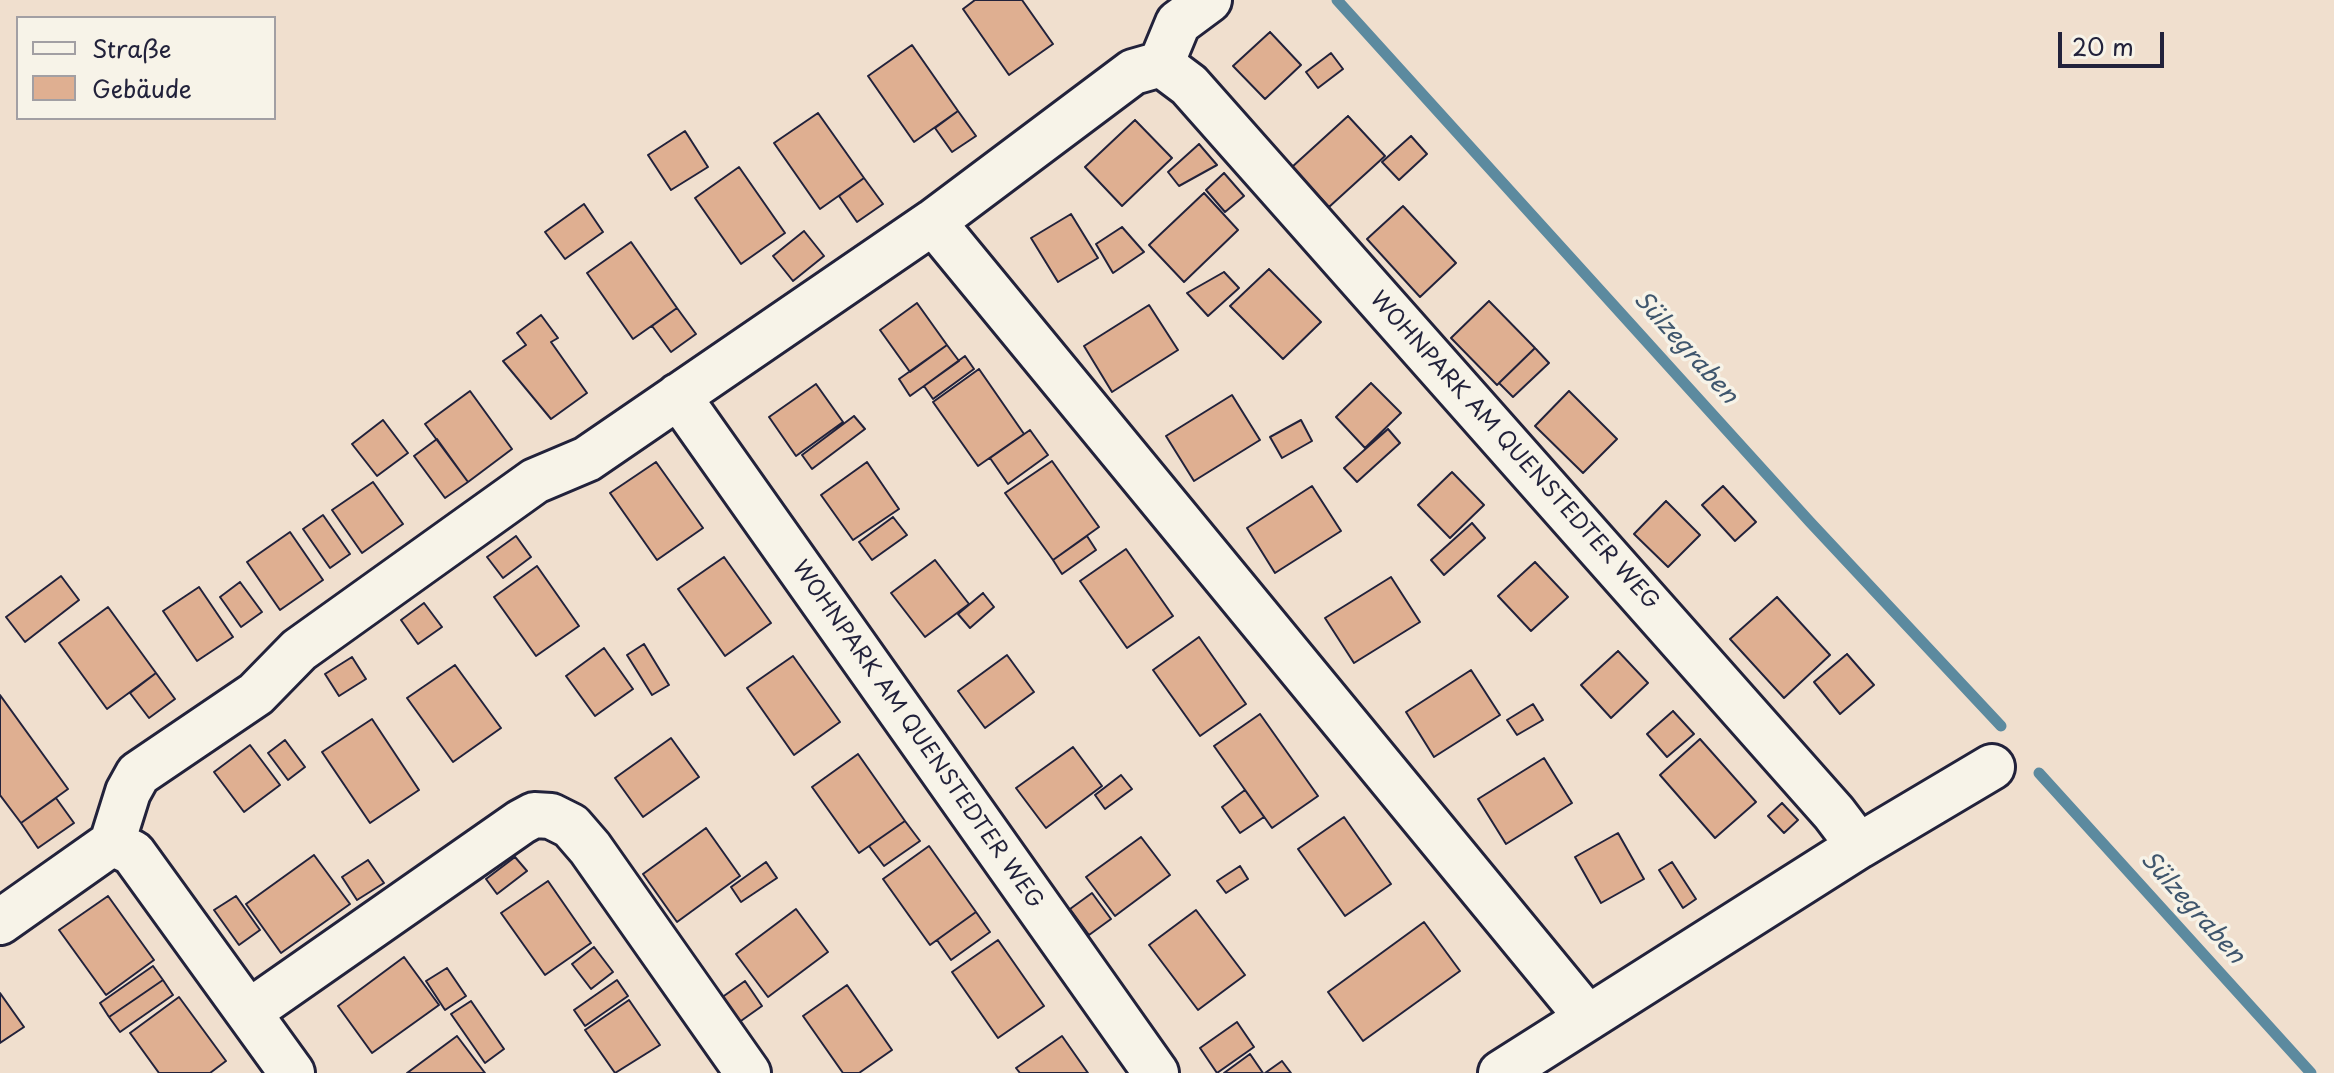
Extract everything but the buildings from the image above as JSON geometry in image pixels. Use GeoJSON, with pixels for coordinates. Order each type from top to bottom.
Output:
{"type":"FeatureCollection","features":[{"type":"Feature","properties":{"kind":"street"},"geometry":{"type":"LineString","coordinates":[[0,922],[112,843],[128,792],[138,774],[256,694],[299,650],[535,481],[587,459],[933,222],[1133,72],[1161,64],[1178,23],[1209,0]]}},
{"type":"Feature","properties":{"kind":"street","name":"WOHNPARK AM QUENSTEDTER WEG"},"geometry":{"type":"LineString","coordinates":[[1161,64],[1189,85],[1834,813],[1859,846]]}},
{"type":"Feature","properties":{"kind":"street"},"geometry":{"type":"LineString","coordinates":[[933,222],[1588,1018]]}},
{"type":"Feature","properties":{"kind":"street","name":"WOHNPARK AM QUENSTEDTER WEG"},"geometry":{"type":"LineString","coordinates":[[678,396],[1156,1073]]}},
{"type":"Feature","properties":{"kind":"street"},"geometry":{"type":"LineString","coordinates":[[1501,1073],[1859,846],[1992,767]]}},
{"type":"Feature","properties":{"kind":"street"},"geometry":{"type":"LineString","coordinates":[[249,1012],[521,822],[534,815],[551,816],[571,826],[590,848],[748,1073]]}},
{"type":"Feature","properties":{"kind":"street"},"geometry":{"type":"LineString","coordinates":[[112,843],[133,853],[292,1073]]}},
{"type":"Feature","properties":{"kind":"waterway","name":"Sülzegraben"},"geometry":{"type":"LineString","coordinates":[[1337,0],[1810,522],[2001,726]]}},
{"type":"Feature","properties":{"kind":"waterway","name":"Sülzegraben"},"geometry":{"type":"LineString","coordinates":[[2039,773],[2311,1073]]}}]}
